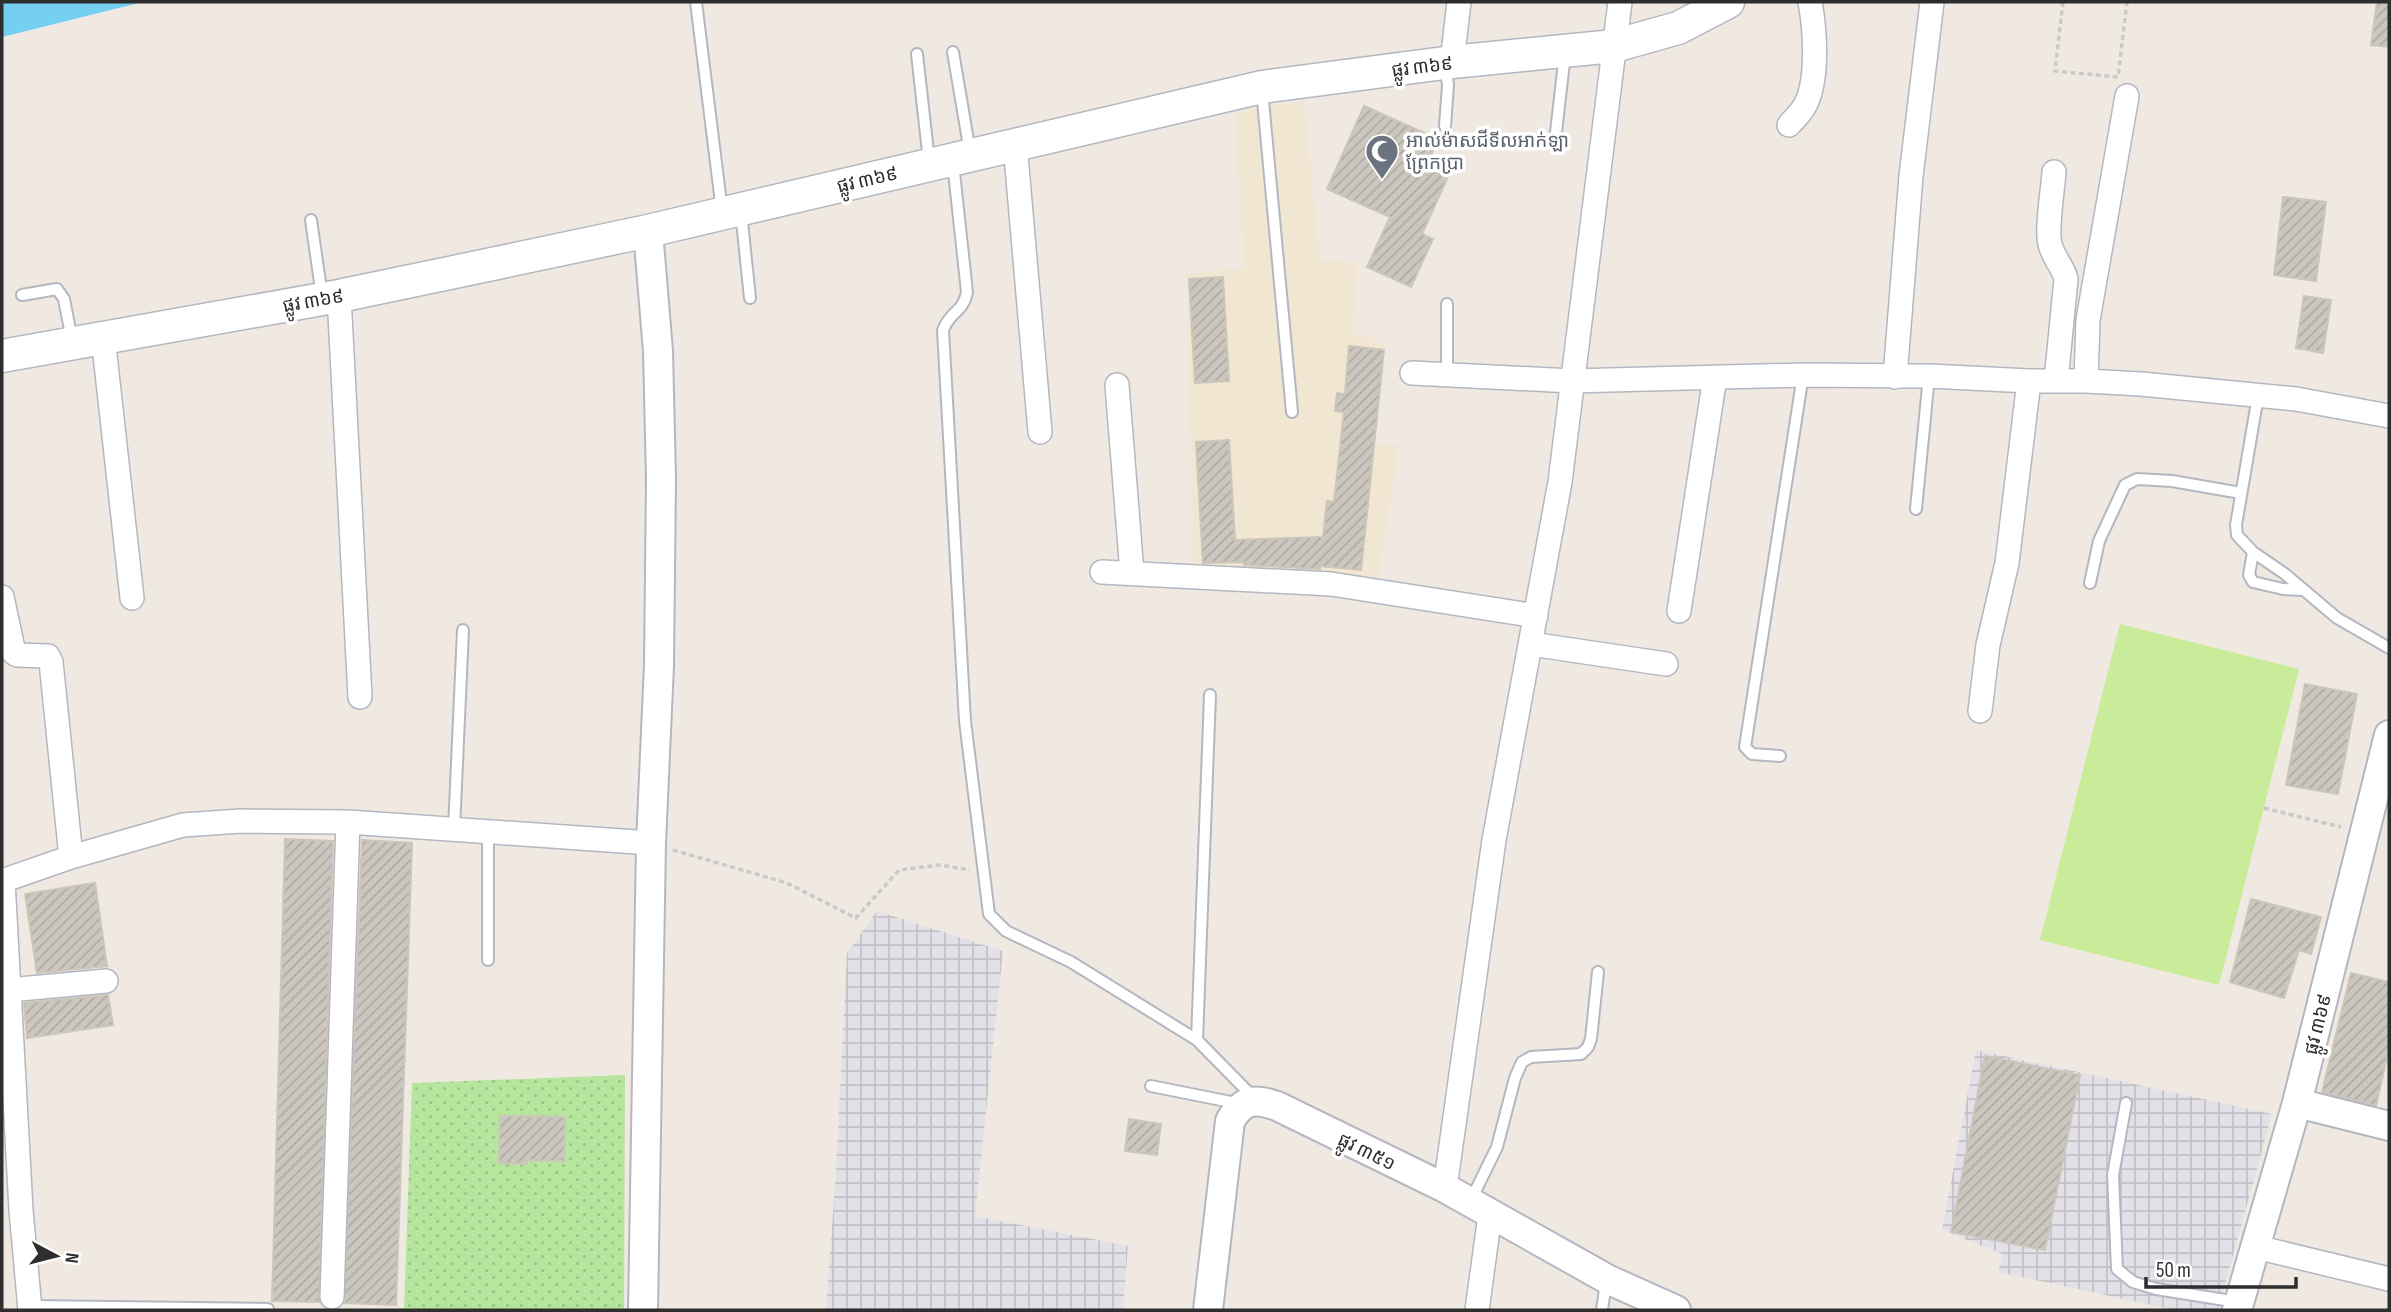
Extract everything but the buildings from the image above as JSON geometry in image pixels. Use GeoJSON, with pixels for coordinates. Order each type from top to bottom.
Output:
{"type":"FeatureCollection","features":[{"type":"Feature","properties":{"kind":"main road","name":"ផ្លូវ ៣៦៩"},"geometry":{"type":"LineString","coordinates":[[2,356],[331,297],[648,231],[1262,87],[1454,62],[1614,46],[1678,28],[1728,2]]}},
{"type":"Feature","properties":{"kind":"street"},"geometry":{"type":"LineString","coordinates":[[1454,62],[1459,2]]}},
{"type":"Feature","properties":{"kind":"street"},"geometry":{"type":"LineString","coordinates":[[1445,1188],[1494,839],[1560,482],[1620,2]]}},
{"type":"Feature","properties":{"kind":"street"},"geometry":{"type":"LineString","coordinates":[[1789,125],[1805,107],[1813,68],[1815,56],[1810,2]]}},
{"type":"Feature","properties":{"kind":"street"},"geometry":{"type":"LineString","coordinates":[[1895,377],[1911,176],[1931,2]]}},
{"type":"Feature","properties":{"kind":"street"},"geometry":{"type":"LineString","coordinates":[[2086,381],[2088,320],[2127,96]]}},
{"type":"Feature","properties":{"kind":"street"},"geometry":{"type":"LineString","coordinates":[[1015,144],[1040,432]]}},
{"type":"Feature","properties":{"kind":"street"},"geometry":{"type":"LineString","coordinates":[[2054,172],[2049,242],[2066,279],[2056,381]]}},
{"type":"Feature","properties":{"kind":"street"},"geometry":{"type":"LineString","coordinates":[[643,1310],[651,844],[659,665],[661,480],[658,351],[648,231]]}},
{"type":"Feature","properties":{"kind":"street"},"geometry":{"type":"LineString","coordinates":[[331,297],[360,697]]}},
{"type":"Feature","properties":{"kind":"street"},"geometry":{"type":"LineString","coordinates":[[103,338],[132,598]]}},
{"type":"Feature","properties":{"kind":"street"},"geometry":{"type":"LineString","coordinates":[[1412,373],[1572,381],[1803,375],[2086,381],[2296,400],[2389,416]]}},
{"type":"Feature","properties":{"kind":"street"},"geometry":{"type":"LineString","coordinates":[[1679,611],[1716,377]]}},
{"type":"Feature","properties":{"kind":"street"},"geometry":{"type":"LineString","coordinates":[[1980,711],[1988,645],[2007,563],[2029,381]]}},
{"type":"Feature","properties":{"kind":"street"},"geometry":{"type":"LineString","coordinates":[[1117,385],[1132,573]]}},
{"type":"Feature","properties":{"kind":"street"},"geometry":{"type":"LineString","coordinates":[[1102,572],[1331,584],[1536,616]]}},
{"type":"Feature","properties":{"kind":"street"},"geometry":{"type":"LineString","coordinates":[[2,597],[14,653],[43,654],[48,656],[51,662],[71,857]]}},
{"type":"Feature","properties":{"kind":"street"},"geometry":{"type":"LineString","coordinates":[[1531,644],[1666,664]]}},
{"type":"Feature","properties":{"kind":"street","name":"ផ្លូវ ៣៦៩"},"geometry":{"type":"LineString","coordinates":[[2238,1306],[2297,1103],[2389,735]]}},
{"type":"Feature","properties":{"kind":"street"},"geometry":{"type":"LineString","coordinates":[[30,1308],[21,1210],[3,881],[71,857],[183,825],[240,821],[348,822],[651,844]]}},
{"type":"Feature","properties":{"kind":"street"},"geometry":{"type":"LineString","coordinates":[[332,1297],[348,822]]}},
{"type":"Feature","properties":{"kind":"street"},"geometry":{"type":"LineString","coordinates":[[9,990],[106,981]]}},
{"type":"Feature","properties":{"kind":"street"},"geometry":{"type":"LineString","coordinates":[[1208,1310],[1230,1121],[1250,1102]]}},
{"type":"Feature","properties":{"kind":"street","name":"ផ្លូវ ៣៥១"},"geometry":{"type":"LineString","coordinates":[[1250,1102],[1277,1106],[1445,1188],[1607,1279],[1676,1310]]}},
{"type":"Feature","properties":{"kind":"street"},"geometry":{"type":"LineString","coordinates":[[2297,1103],[2389,1126]]}},
{"type":"Feature","properties":{"kind":"street"},"geometry":{"type":"LineString","coordinates":[[1477,1310],[1480,1209]]}},
{"type":"Feature","properties":{"kind":"street"},"geometry":{"type":"LineString","coordinates":[[2256,1247],[2389,1279]]}},
{"type":"Feature","properties":{"kind":"lane"},"geometry":{"type":"LineString","coordinates":[[696,2],[731,211],[750,298]]}},
{"type":"Feature","properties":{"kind":"lane"},"geometry":{"type":"LineString","coordinates":[[1445,126],[1448,85],[1470,2]]}},
{"type":"Feature","properties":{"kind":"lane"},"geometry":{"type":"LineString","coordinates":[[1556,132],[1566,51]]}},
{"type":"Feature","properties":{"kind":"lane"},"geometry":{"type":"LineString","coordinates":[[953,52],[951,159],[967,292],[964,304],[947,318],[943,330],[965,721],[989,914],[1006,932],[1072,962],[1196,1040],[1250,1102]]}},
{"type":"Feature","properties":{"kind":"lane"},"geometry":{"type":"LineString","coordinates":[[917,54],[951,159]]}},
{"type":"Feature","properties":{"kind":"lane"},"geometry":{"type":"LineString","coordinates":[[1262,87],[1292,412]]}},
{"type":"Feature","properties":{"kind":"lane"},"geometry":{"type":"LineString","coordinates":[[311,220],[331,297]]}},
{"type":"Feature","properties":{"kind":"lane"},"geometry":{"type":"LineString","coordinates":[[22,295],[57,289],[64,299],[72,343]]}},
{"type":"Feature","properties":{"kind":"lane"},"geometry":{"type":"LineString","coordinates":[[1447,304],[1447,375]]}},
{"type":"Feature","properties":{"kind":"lane"},"geometry":{"type":"LineString","coordinates":[[1780,756],[1752,754],[1745,747],[1803,375]]}},
{"type":"Feature","properties":{"kind":"lane"},"geometry":{"type":"LineString","coordinates":[[1916,509],[1930,376]]}},
{"type":"Feature","properties":{"kind":"lane"},"geometry":{"type":"LineString","coordinates":[[2258,396],[2236,525],[2237,536],[2253,552],[2337,618],[2389,648]]}},
{"type":"Feature","properties":{"kind":"lane"},"geometry":{"type":"LineString","coordinates":[[2090,583],[2099,541],[2125,485],[2137,479],[2172,481],[2241,493]]}},
{"type":"Feature","properties":{"kind":"lane"},"geometry":{"type":"LineString","coordinates":[[2253,552],[2249,575],[2253,582],[2283,589],[2303,590]]}},
{"type":"Feature","properties":{"kind":"lane"},"geometry":{"type":"LineString","coordinates":[[454,829],[463,630]]}},
{"type":"Feature","properties":{"kind":"lane"},"geometry":{"type":"LineString","coordinates":[[1196,1040],[1210,695]]}},
{"type":"Feature","properties":{"kind":"lane"},"geometry":{"type":"LineString","coordinates":[[488,831],[488,960]]}},
{"type":"Feature","properties":{"kind":"lane"},"geometry":{"type":"LineString","coordinates":[[1480,1209],[1515,1078],[1522,1062],[1531,1057],[1581,1054],[1588,1047],[1598,972]]}},
{"type":"Feature","properties":{"kind":"lane"},"geometry":{"type":"LineString","coordinates":[[1151,1086],[1250,1102]]}},
{"type":"Feature","properties":{"kind":"lane"},"geometry":{"type":"LineString","coordinates":[[2126,1103],[2113,1175],[2118,1269],[2133,1282],[2238,1306]]}},
{"type":"Feature","properties":{"kind":"lane"},"geometry":{"type":"LineString","coordinates":[[1602,1310],[1607,1279]]}},
{"type":"Feature","properties":{"kind":"lane"},"geometry":{"type":"LineString","coordinates":[[30,1308],[268,1309]]}},
{"type":"Feature","properties":{"kind":"path"},"geometry":{"type":"LineString","coordinates":[[2063,2],[2055,71],[2118,78],[2127,2]]}},
{"type":"Feature","properties":{"kind":"path"},"geometry":{"type":"LineString","coordinates":[[2264,808],[2364,833]]}},
{"type":"Feature","properties":{"kind":"path"},"geometry":{"type":"LineString","coordinates":[[651,844],[787,883],[856,918],[899,870],[940,865],[984,872]]}},
{"type":"Feature","properties":{"kind":"shaded area"},"geometry":{"type":"Polygon","coordinates":[[[1304,101],[1320,261],[1358,263],[1352,334],[1373,338],[1385,345],[1375,443],[1399,446],[1378,577],[1194,567],[1186,274],[1244,268],[1234,113],[1304,101]]]}},
{"type":"Feature","properties":{"kind":"shaded area"},"geometry":{"type":"Polygon","coordinates":[[[877,911],[1003,951],[975,1216],[1128,1246],[1123,1310],[826,1310],[847,953],[877,911]]]}},
{"type":"Feature","properties":{"kind":"shaded area"},"geometry":{"type":"Polygon","coordinates":[[[1976,1050],[2272,1114],[2218,1310],[2174,1310],[1998,1272],[2002,1254],[1942,1230],[1976,1050]]]}},
{"type":"Feature","properties":{"kind":"green space"},"geometry":{"type":"Polygon","coordinates":[[[2120,624],[2299,669],[2219,985],[2040,940],[2120,624]]]}},
{"type":"Feature","properties":{"kind":"green space"},"geometry":{"type":"Polygon","coordinates":[[[625,1075],[624,1309],[404,1310],[412,1083],[625,1075]]]}},
{"type":"Feature","properties":{"kind":"water"},"geometry":{"type":"Polygon","coordinates":[[[2,2],[143,2],[2,37],[2,2]]]}},
{"type":"Feature","properties":{"kind":"place","name":"អាល់ម៉ាសជីទីលអាក់ឡា ព្រែកប្រា"},"geometry":{"type":"Point","coordinates":[1382,181]}}]}
